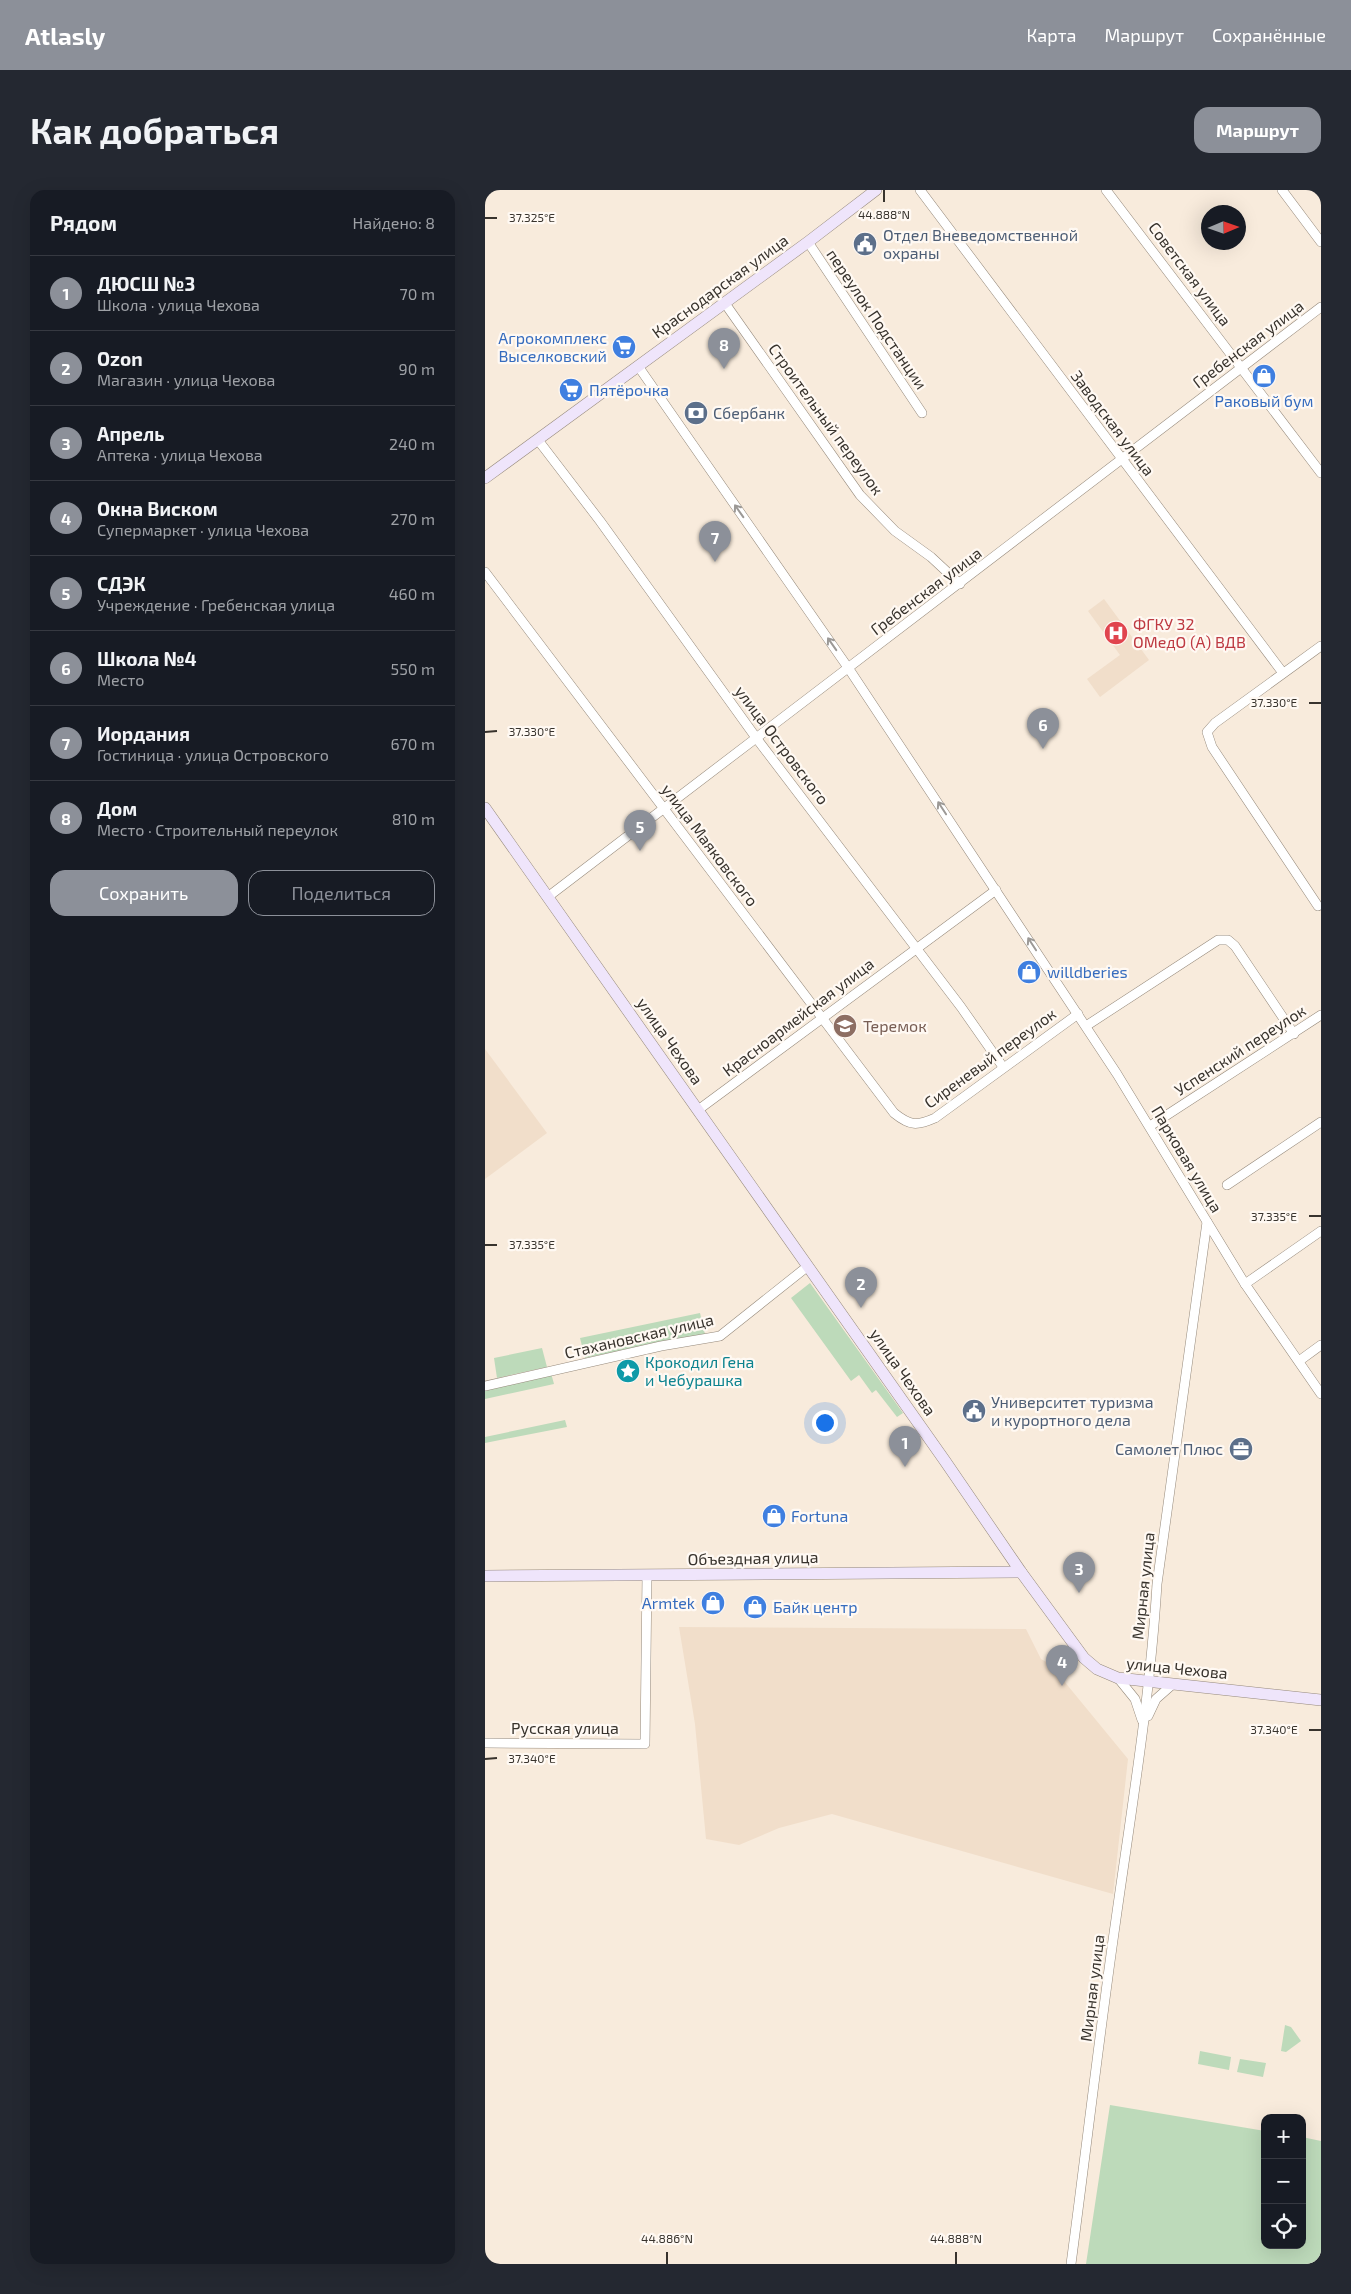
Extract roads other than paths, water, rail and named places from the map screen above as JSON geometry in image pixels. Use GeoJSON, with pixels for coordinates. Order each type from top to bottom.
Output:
{"type":"FeatureCollection","features":[{"type":"Feature","properties":{"kind":"street","name":"Краснодарская улица"},"geometry":{"type":"LineString","coordinates":[[485,478],[808,242],[876,190]]}},
{"type":"Feature","properties":{"kind":"street","name":"Заводская улица"},"geometry":{"type":"LineString","coordinates":[[920,190],[1283,673]]}},
{"type":"Feature","properties":{"kind":"street","name":"Советская улица"},"geometry":{"type":"LineString","coordinates":[[1106,190],[1321,473]]}},
{"type":"Feature","properties":{"kind":"street"},"geometry":{"type":"LineString","coordinates":[[1282,190],[1321,242]]}},
{"type":"Feature","properties":{"kind":"street","name":"переулок Подстанции"},"geometry":{"type":"LineString","coordinates":[[808,242],[921,413]]}},
{"type":"Feature","properties":{"kind":"street","name":"Строительный переулок"},"geometry":{"type":"LineString","coordinates":[[724,302],[860,495],[895,531],[931,557],[961,584]]}},
{"type":"Feature","properties":{"kind":"street","name":"Гребенская улица"},"geometry":{"type":"LineString","coordinates":[[549,896],[961,584],[1241,366],[1321,307]]}},
{"type":"Feature","properties":{"kind":"street","name":"Парковая улица"},"geometry":{"type":"LineString","coordinates":[[637,366],[849,668],[1086,1026],[1245,1284],[1321,1394]]}},
{"type":"Feature","properties":{"kind":"street","name":"улица Островского"},"geometry":{"type":"LineString","coordinates":[[538,440],[600,521],[757,739],[1003,1067]]}},
{"type":"Feature","properties":{"kind":"street","name":"улица Маяковского"},"geometry":{"type":"LineString","coordinates":[[485,572],[894,1113],[904,1121],[919,1124]]}},
{"type":"Feature","properties":{"kind":"street"},"geometry":{"type":"LineString","coordinates":[[1318,906],[1212,747],[1207,732],[1215,723],[1321,646]]}},
{"type":"Feature","properties":{"kind":"street","name":"улица Чехова"},"geometry":{"type":"LineString","coordinates":[[485,808],[549,896],[1021,1572],[1084,1658],[1097,1669],[1118,1678],[1321,1700]]}},
{"type":"Feature","properties":{"kind":"street","name":"Красноармейская улица"},"geometry":{"type":"LineString","coordinates":[[698,1110],[996,890]]}},
{"type":"Feature","properties":{"kind":"street"},"geometry":{"type":"LineString","coordinates":[[1086,1026],[1218,940],[1228,940],[1235,946],[1294,1034]]}},
{"type":"Feature","properties":{"kind":"street","name":"Сиреневый переулок"},"geometry":{"type":"LineString","coordinates":[[919,1124],[935,1118],[1078,1014]]}},
{"type":"Feature","properties":{"kind":"street","name":"Успенский переулок"},"geometry":{"type":"LineString","coordinates":[[1149,1126],[1321,1015]]}},
{"type":"Feature","properties":{"kind":"street"},"geometry":{"type":"LineString","coordinates":[[1227,1185],[1321,1122]]}},
{"type":"Feature","properties":{"kind":"street","name":"Мирная улица"},"geometry":{"type":"LineString","coordinates":[[1071,2264],[1144,1725],[1157,1584],[1207,1222]]}},
{"type":"Feature","properties":{"kind":"street"},"geometry":{"type":"LineString","coordinates":[[1245,1284],[1321,1232]]}},
{"type":"Feature","properties":{"kind":"street","name":"Стахановская улица"},"geometry":{"type":"LineString","coordinates":[[485,1386],[661,1346],[720,1336],[808,1266]]}},
{"type":"Feature","properties":{"kind":"street"},"geometry":{"type":"LineString","coordinates":[[1299,1361],[1321,1345]]}},
{"type":"Feature","properties":{"kind":"street","name":"Объездная улица"},"geometry":{"type":"LineString","coordinates":[[485,1576],[1021,1572]]}},
{"type":"Feature","properties":{"kind":"street","name":"Русская улица"},"geometry":{"type":"LineString","coordinates":[[485,1743],[645,1744],[647,1575]]}},
{"type":"Feature","properties":{"kind":"street"},"geometry":{"type":"LineString","coordinates":[[1118,1678],[1135,1699],[1144,1725]]}},
{"type":"Feature","properties":{"kind":"street"},"geometry":{"type":"LineString","coordinates":[[1144,1725],[1156,1699],[1173,1684]]}},
{"type":"Feature","properties":{"kind":"place","name":"Отдел Вневедомственной охраны"},"geometry":{"type":"Point","coordinates":[865,244]}},
{"type":"Feature","properties":{"kind":"place","name":"Агрокомплекс Выселковский"},"geometry":{"type":"Point","coordinates":[624,347]}},
{"type":"Feature","properties":{"kind":"place","name":"Дом"},"geometry":{"type":"Point","coordinates":[724,369]}},
{"type":"Feature","properties":{"kind":"place","name":"Раковый бум"},"geometry":{"type":"Point","coordinates":[1264,376]}},
{"type":"Feature","properties":{"kind":"place","name":"Пятёрочка"},"geometry":{"type":"Point","coordinates":[571,390]}},
{"type":"Feature","properties":{"kind":"place","name":"Сбербанк"},"geometry":{"type":"Point","coordinates":[696,413]}},
{"type":"Feature","properties":{"kind":"place","name":"Иордания"},"geometry":{"type":"Point","coordinates":[715,562]}},
{"type":"Feature","properties":{"kind":"place","name":"ФГКУ 32 ОМедО (А) ВДВ"},"geometry":{"type":"Point","coordinates":[1116,633]}},
{"type":"Feature","properties":{"kind":"place","name":"Школа №4"},"geometry":{"type":"Point","coordinates":[1043,749]}},
{"type":"Feature","properties":{"kind":"place","name":"СДЭК"},"geometry":{"type":"Point","coordinates":[640,851]}},
{"type":"Feature","properties":{"kind":"place","name":"willdberies"},"geometry":{"type":"Point","coordinates":[1029,972]}},
{"type":"Feature","properties":{"kind":"place","name":"Теремок"},"geometry":{"type":"Point","coordinates":[845,1026]}},
{"type":"Feature","properties":{"kind":"place","name":"Ozon"},"geometry":{"type":"Point","coordinates":[861,1308]}},
{"type":"Feature","properties":{"kind":"place","name":"Крокодил Гена и Чебурашка"},"geometry":{"type":"Point","coordinates":[628,1371]}},
{"type":"Feature","properties":{"kind":"place","name":"Университет туризма и курортного дела"},"geometry":{"type":"Point","coordinates":[974,1411]}},
{"type":"Feature","properties":{"kind":"place","name":"Самолет Плюс"},"geometry":{"type":"Point","coordinates":[1241,1449]}},
{"type":"Feature","properties":{"kind":"place","name":"ДЮСШ №3"},"geometry":{"type":"Point","coordinates":[905,1467]}},
{"type":"Feature","properties":{"kind":"place","name":"Fortuna"},"geometry":{"type":"Point","coordinates":[774,1516]}},
{"type":"Feature","properties":{"kind":"place","name":"Апрель"},"geometry":{"type":"Point","coordinates":[1079,1593]}},
{"type":"Feature","properties":{"kind":"place","name":"Armtek"},"geometry":{"type":"Point","coordinates":[713,1603]}},
{"type":"Feature","properties":{"kind":"place","name":"Байк центр"},"geometry":{"type":"Point","coordinates":[755,1607]}},
{"type":"Feature","properties":{"kind":"place","name":"Окна Виском"},"geometry":{"type":"Point","coordinates":[1062,1686]}}]}
